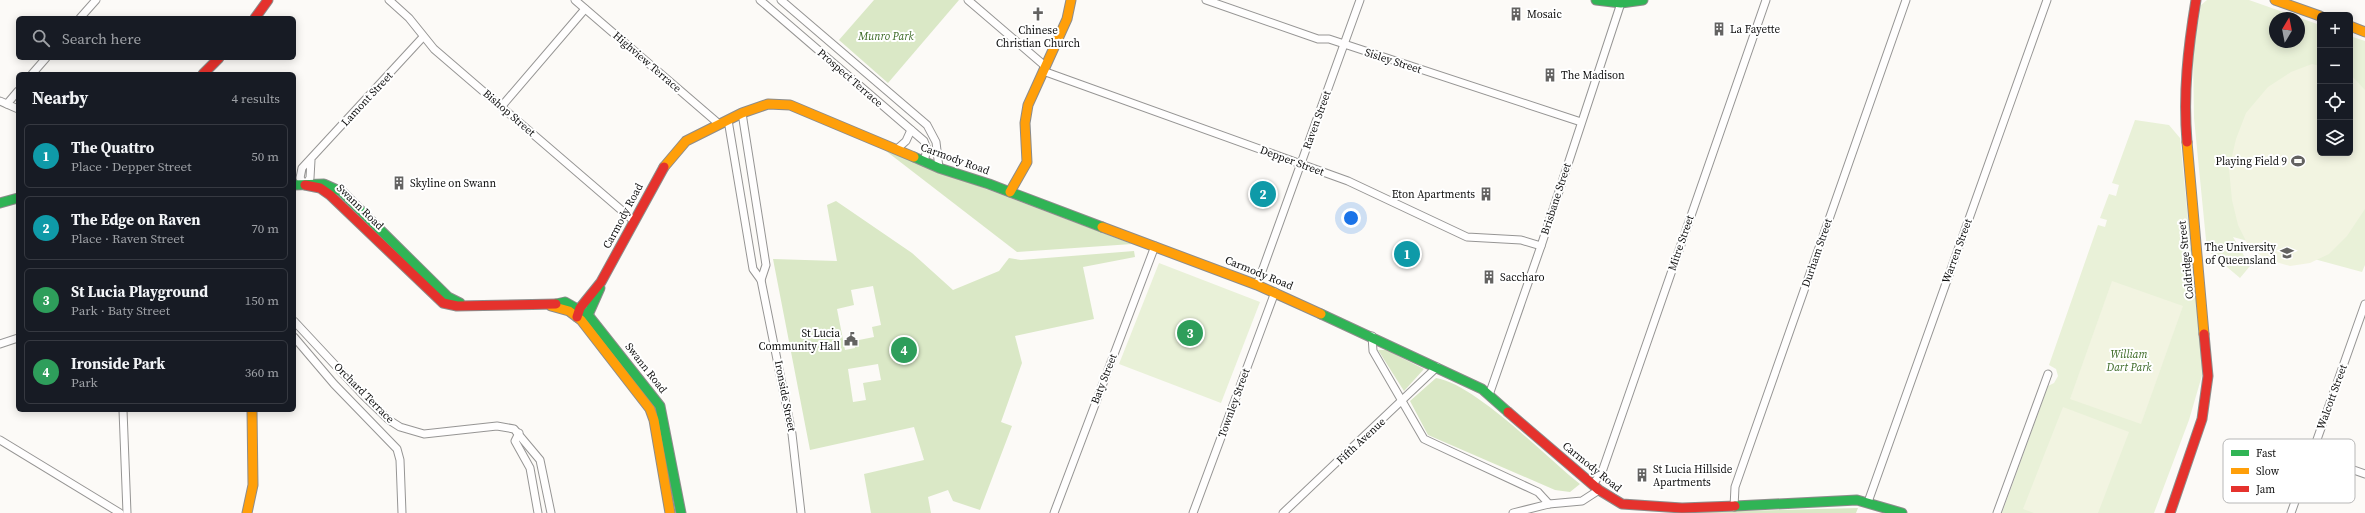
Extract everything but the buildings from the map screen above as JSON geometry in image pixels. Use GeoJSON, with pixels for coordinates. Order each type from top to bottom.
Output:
{"type":"FeatureCollection","features":[{"type":"Feature","properties":{"kind":"street"},"geometry":{"type":"LineString","coordinates":[[82,16],[96,0]]}},
{"type":"Feature","properties":{"kind":"street"},"geometry":{"type":"LineString","coordinates":[[256,16],[268,0]]}},
{"type":"Feature","properties":{"kind":"street","name":"Bishop Street"},"geometry":{"type":"LineString","coordinates":[[389,0],[411,21],[423,37],[501,107],[634,221]]}},
{"type":"Feature","properties":{"kind":"street","name":"Prospect Terrace"},"geometry":{"type":"LineString","coordinates":[[760,0],[926,144],[924,162]]}},
{"type":"Feature","properties":{"kind":"street","name":"Prospect Terrace"},"geometry":{"type":"LineString","coordinates":[[781,0],[927,124],[936,142],[939,168]]}},
{"type":"Feature","properties":{"kind":"street"},"geometry":{"type":"LineString","coordinates":[[968,0],[1044,69]]}},
{"type":"Feature","properties":{"kind":"street"},"geometry":{"type":"LineString","coordinates":[[1010,192],[1027,162],[1025,116],[1044,69],[1067,19],[1071,0]]}},
{"type":"Feature","properties":{"kind":"street","name":"Sisley Street"},"geometry":{"type":"LineString","coordinates":[[1206,0],[1318,39],[1329,39],[1581,122]]}},
{"type":"Feature","properties":{"kind":"street","name":"Raven Street"},"geometry":{"type":"LineString","coordinates":[[1257,285],[1360,0]]}},
{"type":"Feature","properties":{"kind":"street"},"geometry":{"type":"LineString","coordinates":[[1596,0],[1621,3],[1643,0]]}},
{"type":"Feature","properties":{"kind":"street","name":"Mitre Street"},"geometry":{"type":"LineString","coordinates":[[1596,487],[1766,0]]}},
{"type":"Feature","properties":{"kind":"street","name":"Durham Street"},"geometry":{"type":"LineString","coordinates":[[1734,506],[1735,487],[1906,0]]}},
{"type":"Feature","properties":{"kind":"street","name":"Warren Street"},"geometry":{"type":"LineString","coordinates":[[1868,502],[2047,0]]}},
{"type":"Feature","properties":{"kind":"street","name":"Coldridge Street"},"geometry":{"type":"LineString","coordinates":[[2170,513],[2202,419],[2208,376],[2185,119],[2186,62],[2196,0]]}},
{"type":"Feature","properties":{"kind":"street"},"geometry":{"type":"LineString","coordinates":[[2275,0],[2317,15]]}},
{"type":"Feature","properties":{"kind":"street"},"geometry":{"type":"LineString","coordinates":[[501,107],[581,3]]}},
{"type":"Feature","properties":{"kind":"street","name":"Highview Terrace"},"geometry":{"type":"LineString","coordinates":[[581,3],[719,124]]}},
{"type":"Feature","properties":{"kind":"street","name":"Brisbane Street"},"geometry":{"type":"LineString","coordinates":[[1488,395],[1541,246],[1621,3]]}},
{"type":"Feature","properties":{"kind":"street"},"geometry":{"type":"LineString","coordinates":[[2353,27],[2365,32]]}},
{"type":"Feature","properties":{"kind":"street","name":"Lamont Street"},"geometry":{"type":"LineString","coordinates":[[305,185],[300,178],[301,171],[423,37]]}},
{"type":"Feature","properties":{"kind":"street"},"geometry":{"type":"LineString","coordinates":[[34,72],[44,60]]}},
{"type":"Feature","properties":{"kind":"street"},"geometry":{"type":"LineString","coordinates":[[205,72],[217,60]]}},
{"type":"Feature","properties":{"kind":"street","name":"Depper Street"},"geometry":{"type":"LineString","coordinates":[[1044,69],[1348,181],[1467,237],[1521,240],[1541,246]]}},
{"type":"Feature","properties":{"kind":"street"},"geometry":{"type":"LineString","coordinates":[[16,93],[4,103],[16,108]]}},
{"type":"Feature","properties":{"kind":"street","name":"Carmody Road"},"geometry":{"type":"LineString","coordinates":[[588,315],[601,282],[673,152],[686,141],[742,113],[768,104],[790,105],[939,168],[1010,192],[1275,292],[1437,367],[1475,386],[1488,395],[1596,487],[1616,502],[1630,506],[1682,508],[1843,500],[1868,502],[1902,513]]}},
{"type":"Feature","properties":{"kind":"street","name":"Ironside Street"},"geometry":{"type":"LineString","coordinates":[[742,113],[766,265],[761,280]]}},
{"type":"Feature","properties":{"kind":"street","name":"Ironside Street"},"geometry":{"type":"LineString","coordinates":[[728,120],[753,269],[761,280],[791,427],[801,513]]}},
{"type":"Feature","properties":{"kind":"street"},"geometry":{"type":"LineString","coordinates":[[897,150],[906,141],[911,130]]}},
{"type":"Feature","properties":{"kind":"street","name":"Swann Road"},"geometry":{"type":"LineString","coordinates":[[296,185],[324,184],[342,192],[448,297],[455,302],[470,305],[547,305],[578,312],[650,409],[654,420],[670,513]]}},
{"type":"Feature","properties":{"kind":"street"},"geometry":{"type":"LineString","coordinates":[[0,203],[16,199]]}},
{"type":"Feature","properties":{"kind":"street","name":"Baty Street"},"geometry":{"type":"LineString","coordinates":[[1054,513],[1155,246]]}},
{"type":"Feature","properties":{"kind":"street","name":"Carmody Road"},"geometry":{"type":"LineString","coordinates":[[578,312],[601,282]]}},
{"type":"Feature","properties":{"kind":"street","name":"Townley Street"},"geometry":{"type":"LineString","coordinates":[[1193,513],[1275,292]]}},
{"type":"Feature","properties":{"kind":"street","name":"Walcott Street"},"geometry":{"type":"LineString","coordinates":[[2317,439],[2365,304]]}},
{"type":"Feature","properties":{"kind":"street"},"geometry":{"type":"LineString","coordinates":[[578,312],[588,315]]}},
{"type":"Feature","properties":{"kind":"street","name":"Swann Road"},"geometry":{"type":"LineString","coordinates":[[588,315],[660,406],[681,513]]}},
{"type":"Feature","properties":{"kind":"street","name":"Orchard Terrace"},"geometry":{"type":"LineString","coordinates":[[296,323],[364,396],[389,420],[400,427],[424,434],[500,426],[512,428],[519,433],[535,452],[542,464],[551,513]]}},
{"type":"Feature","properties":{"kind":"street"},"geometry":{"type":"LineString","coordinates":[[1372,336],[1373,351],[1404,401],[1424,439],[1538,492],[1549,504]]}},
{"type":"Feature","properties":{"kind":"street"},"geometry":{"type":"LineString","coordinates":[[0,344],[16,339]]}},
{"type":"Feature","properties":{"kind":"street","name":"Orchard Terrace"},"geometry":{"type":"LineString","coordinates":[[296,340],[334,384],[387,437],[398,452],[402,513]]}},
{"type":"Feature","properties":{"kind":"street","name":"Fifth Avenue"},"geometry":{"type":"LineString","coordinates":[[1283,513],[1404,401],[1437,367]]}},
{"type":"Feature","properties":{"kind":"street"},"geometry":{"type":"LineString","coordinates":[[1997,513],[2048,374]]}},
{"type":"Feature","properties":{"kind":"street"},"geometry":{"type":"LineString","coordinates":[[123,412],[127,513]]}},
{"type":"Feature","properties":{"kind":"street"},"geometry":{"type":"LineString","coordinates":[[247,513],[253,485],[252,412]]}},
{"type":"Feature","properties":{"kind":"street"},"geometry":{"type":"LineString","coordinates":[[519,433],[515,441],[530,468],[538,513]]}},
{"type":"Feature","properties":{"kind":"street"},"geometry":{"type":"LineString","coordinates":[[0,440],[120,513]]}},
{"type":"Feature","properties":{"kind":"street"},"geometry":{"type":"LineString","coordinates":[[2355,470],[2365,474]]}},
{"type":"Feature","properties":{"kind":"street"},"geometry":{"type":"LineString","coordinates":[[1513,513],[1549,504],[1582,501],[1596,487]]}},
{"type":"Feature","properties":{"kind":"street","name":"Walcott Street"},"geometry":{"type":"LineString","coordinates":[[2291,513],[2294,503]]}},
{"type":"Feature","properties":{"kind":"green space","name":"Munro Park"},"geometry":{"type":"Polygon","coordinates":[[[874,0],[959,0],[888,83],[839,40],[874,0]]]}},
{"type":"Feature","properties":{"kind":"green space"},"geometry":{"type":"Polygon","coordinates":[[[2207,0],[2249,0],[2283,12],[2269,12],[2269,48],[2305,48],[2305,20],[2317,24],[2317,156],[2353,156],[2353,37],[2365,41],[2365,265],[2362,272],[2233,237],[2250,266],[2240,278],[2207,250],[2194,118],[2193,53],[2201,5],[2207,0]]]}},
{"type":"Feature","properties":{"kind":"green space","name":"Playing Field 9"},"geometry":{"type":"Polygon","coordinates":[[[2312,64],[2317,65],[2317,156],[2353,156],[2353,77],[2365,90],[2365,209],[2347,236],[2329,254],[2310,263],[2290,266],[2269,260],[2250,249],[2238,225],[2232,200],[2229,169],[2236,139],[2246,113],[2268,87],[2291,72],[2312,64]]]}},
{"type":"Feature","properties":{"kind":"green space","name":"William Dart Park"},"geometry":{"type":"Polygon","coordinates":[[[2135,120],[2169,125],[2180,138],[2203,372],[2189,420],[2154,513],[2002,513],[2048,386],[2054,383],[2058,376],[2056,369],[2049,365],[2098,225],[2105,227],[2107,220],[2100,218],[2109,194],[2116,196],[2119,185],[2112,183],[2135,120]]]}},
{"type":"Feature","properties":{"kind":"green space"},"geometry":{"type":"Polygon","coordinates":[[[886,151],[1132,244],[1017,252],[886,151]]]}},
{"type":"Feature","properties":{"kind":"green space"},"geometry":{"type":"Polygon","coordinates":[[[836,201],[912,253],[953,290],[999,271],[1009,258],[1021,260],[1134,251],[1135,257],[1083,267],[1094,319],[1015,336],[1022,363],[1001,422],[1012,426],[980,510],[953,501],[948,490],[928,497],[931,513],[871,513],[864,474],[924,460],[914,427],[810,450],[773,259],[837,261],[827,205],[836,201]],[[873,286],[851,290],[854,305],[837,309],[845,350],[855,348],[854,341],[874,337],[872,327],[881,325],[873,286]],[[878,364],[848,369],[853,402],[866,400],[863,383],[881,380],[878,364]]]}},
{"type":"Feature","properties":{"kind":"green space"},"geometry":{"type":"Polygon","coordinates":[[[1159,263],[1260,302],[1221,403],[1119,364],[1159,263]]]}},
{"type":"Feature","properties":{"kind":"green space"},"geometry":{"type":"Polygon","coordinates":[[[2112,281],[2183,306],[2141,424],[2070,399],[2112,281]]]}},
{"type":"Feature","properties":{"kind":"green space"},"geometry":{"type":"Polygon","coordinates":[[[1378,350],[1386,350],[1424,369],[1404,391],[1378,350]]]}},
{"type":"Feature","properties":{"kind":"green space"},"geometry":{"type":"Polygon","coordinates":[[[1436,378],[1452,383],[1490,407],[1580,484],[1570,492],[1555,490],[1428,435],[1410,401],[1436,378]]]}},
{"type":"Feature","properties":{"kind":"green space"},"geometry":{"type":"Polygon","coordinates":[[[2063,407],[2129,432],[2098,513],[2034,513],[2023,509],[2063,407]]]}},
{"type":"Feature","properties":{"kind":"green space"},"geometry":{"type":"Polygon","coordinates":[[[1858,508],[1856,513],[1662,513],[1858,508]]]}},
{"type":"Feature","properties":{"kind":"traffic: fast"},"geometry":{"type":"LineString","coordinates":[[1596,0],[1621,3],[1643,0]]}},
{"type":"Feature","properties":{"kind":"traffic: fast"},"geometry":{"type":"LineString","coordinates":[[914,157],[939,168],[989,184],[1102,227]]}},
{"type":"Feature","properties":{"kind":"traffic: fast"},"geometry":{"type":"LineString","coordinates":[[296,185],[324,184],[342,192],[448,297],[460,303]]}},
{"type":"Feature","properties":{"kind":"traffic: fast"},"geometry":{"type":"LineString","coordinates":[[0,203],[16,199]]}},
{"type":"Feature","properties":{"kind":"traffic: fast"},"geometry":{"type":"LineString","coordinates":[[581,316],[588,315],[600,288]]}},
{"type":"Feature","properties":{"kind":"traffic: fast"},"geometry":{"type":"LineString","coordinates":[[556,304],[565,302],[588,315],[660,406],[681,513]]}},
{"type":"Feature","properties":{"kind":"traffic: fast"},"geometry":{"type":"LineString","coordinates":[[1321,314],[1482,389],[1508,412]]}},
{"type":"Feature","properties":{"kind":"traffic: fast"},"geometry":{"type":"LineString","coordinates":[[1735,506],[1857,500],[1902,513]]}},
{"type":"Feature","properties":{"kind":"traffic: slow"},"geometry":{"type":"LineString","coordinates":[[1010,192],[1027,162],[1025,123],[1028,105],[1067,19],[1071,0]]}},
{"type":"Feature","properties":{"kind":"traffic: slow"},"geometry":{"type":"LineString","coordinates":[[2275,0],[2317,15]]}},
{"type":"Feature","properties":{"kind":"traffic: slow"},"geometry":{"type":"LineString","coordinates":[[2353,27],[2365,32]]}},
{"type":"Feature","properties":{"kind":"traffic: slow"},"geometry":{"type":"LineString","coordinates":[[664,167],[686,141],[742,113],[768,104],[790,105],[914,157]]}},
{"type":"Feature","properties":{"kind":"traffic: slow"},"geometry":{"type":"LineString","coordinates":[[2187,142],[2204,334]]}},
{"type":"Feature","properties":{"kind":"traffic: slow"},"geometry":{"type":"LineString","coordinates":[[1102,227],[1257,285],[1321,314]]}},
{"type":"Feature","properties":{"kind":"traffic: slow"},"geometry":{"type":"LineString","coordinates":[[551,306],[569,311],[581,320],[650,409],[654,420],[670,513]]}},
{"type":"Feature","properties":{"kind":"traffic: slow"},"geometry":{"type":"LineString","coordinates":[[247,513],[253,485],[252,412]]}},
{"type":"Feature","properties":{"kind":"traffic: jam"},"geometry":{"type":"LineString","coordinates":[[256,16],[268,0]]}},
{"type":"Feature","properties":{"kind":"traffic: jam"},"geometry":{"type":"LineString","coordinates":[[2187,142],[2187,71],[2196,0]]}},
{"type":"Feature","properties":{"kind":"traffic: jam"},"geometry":{"type":"LineString","coordinates":[[205,72],[217,60]]}},
{"type":"Feature","properties":{"kind":"traffic: jam"},"geometry":{"type":"LineString","coordinates":[[577,317],[580,308],[601,282],[664,167]]}},
{"type":"Feature","properties":{"kind":"traffic: jam"},"geometry":{"type":"LineString","coordinates":[[305,185],[320,188],[330,195],[443,303],[457,306],[556,304]]}},
{"type":"Feature","properties":{"kind":"traffic: jam"},"geometry":{"type":"LineString","coordinates":[[2170,513],[2202,419],[2208,376],[2204,334]]}},
{"type":"Feature","properties":{"kind":"traffic: jam"},"geometry":{"type":"LineString","coordinates":[[1508,412],[1599,490],[1622,504],[1682,508],[1735,506]]}},
{"type":"Feature","properties":{"kind":"place","name":"Chinese Christian Church"},"geometry":{"type":"Point","coordinates":[1038,14]}},
{"type":"Feature","properties":{"kind":"place","name":"Mosaic"},"geometry":{"type":"Point","coordinates":[1516,14]}},
{"type":"Feature","properties":{"kind":"place","name":"La Fayette"},"geometry":{"type":"Point","coordinates":[1719,29]}},
{"type":"Feature","properties":{"kind":"place","name":"The Madison"},"geometry":{"type":"Point","coordinates":[1550,75]}},
{"type":"Feature","properties":{"kind":"place","name":"Playing Field 9"},"geometry":{"type":"Point","coordinates":[2298,161]}},
{"type":"Feature","properties":{"kind":"place","name":"Skyline on Swann"},"geometry":{"type":"Point","coordinates":[399,183]}},
{"type":"Feature","properties":{"kind":"place","name":"The Edge on Raven"},"geometry":{"type":"Point","coordinates":[1263,194]}},
{"type":"Feature","properties":{"kind":"place","name":"Eton Apartments"},"geometry":{"type":"Point","coordinates":[1486,194]}},
{"type":"Feature","properties":{"kind":"place","name":"The University of Queensland"},"geometry":{"type":"Point","coordinates":[2287,253]}},
{"type":"Feature","properties":{"kind":"place","name":"The Quattro"},"geometry":{"type":"Point","coordinates":[1407,254]}},
{"type":"Feature","properties":{"kind":"place","name":"Saccharo"},"geometry":{"type":"Point","coordinates":[1489,277]}},
{"type":"Feature","properties":{"kind":"place","name":"St Lucia Playground"},"geometry":{"type":"Point","coordinates":[1190,333]}},
{"type":"Feature","properties":{"kind":"place","name":"St Lucia Community Hall"},"geometry":{"type":"Point","coordinates":[851,339]}},
{"type":"Feature","properties":{"kind":"place","name":"Ironside Park"},"geometry":{"type":"Point","coordinates":[904,350]}},
{"type":"Feature","properties":{"kind":"place","name":"St Lucia Hillside Apartments"},"geometry":{"type":"Point","coordinates":[1642,475]}}]}
